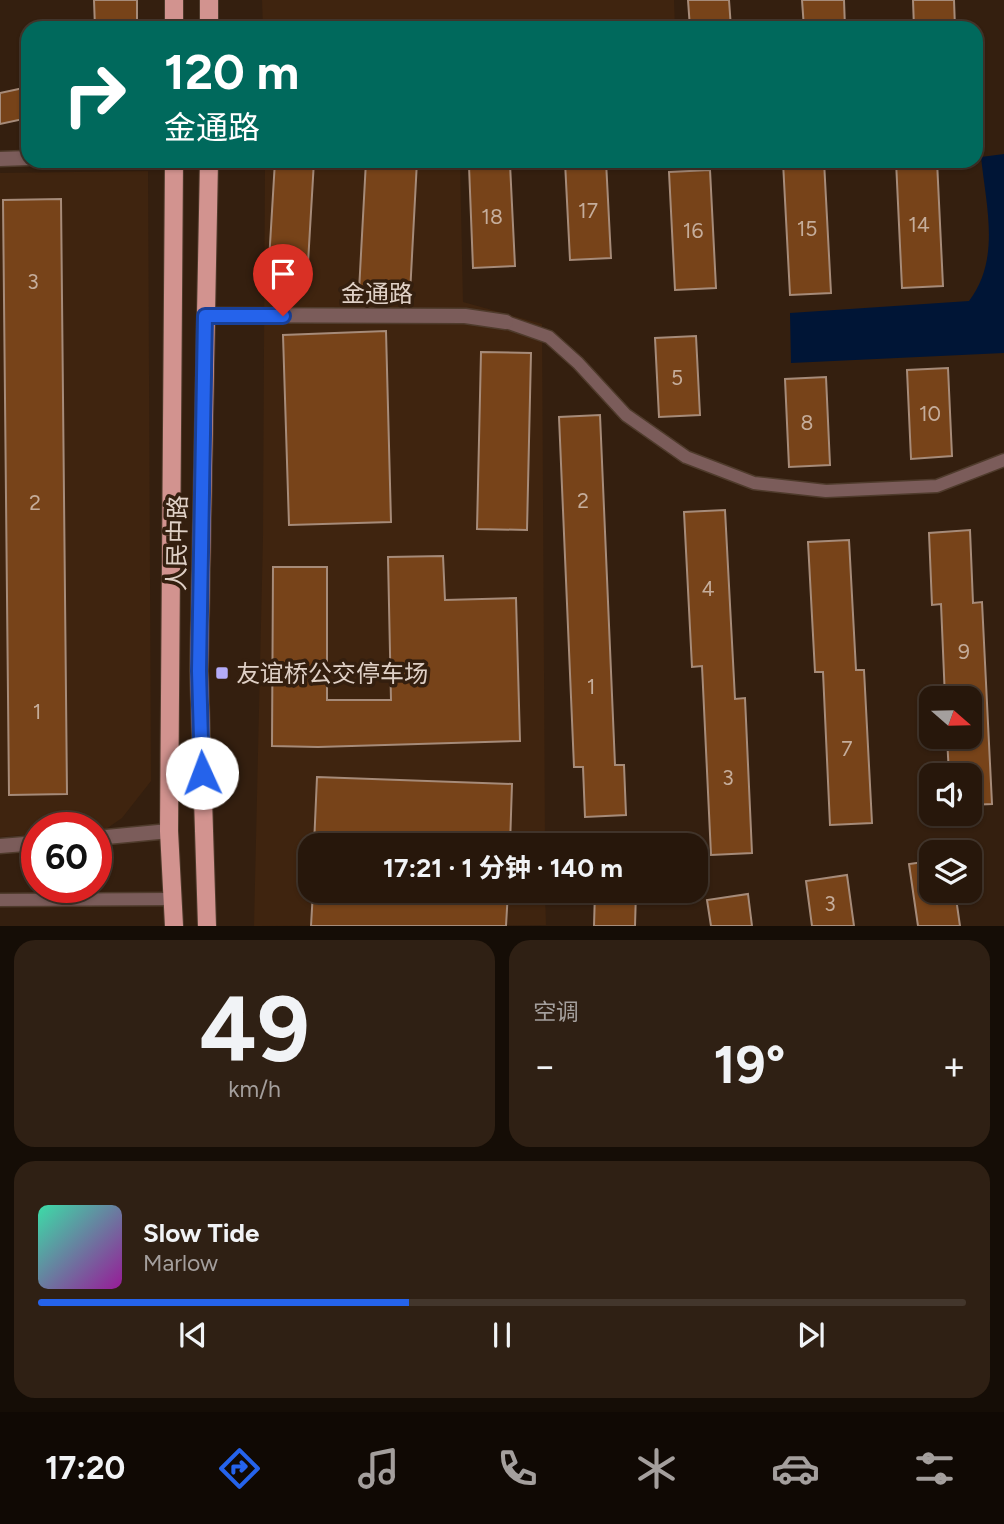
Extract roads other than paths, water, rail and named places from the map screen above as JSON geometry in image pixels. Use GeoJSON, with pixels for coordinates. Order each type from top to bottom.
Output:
{"type":"FeatureCollection","features":[{"type":"Feature","properties":{"kind":"main road"},"geometry":{"type":"LineString","coordinates":[[174,0],[174,21]]}},
{"type":"Feature","properties":{"kind":"main road"},"geometry":{"type":"LineString","coordinates":[[209,0],[209,21]]}},
{"type":"Feature","properties":{"kind":"main road","name":"人民中路"},"geometry":{"type":"LineString","coordinates":[[174,168],[169,831],[174,926]]}},
{"type":"Feature","properties":{"kind":"main road","name":"人民中路"},"geometry":{"type":"LineString","coordinates":[[207,926],[199,671],[209,168]]}},
{"type":"Feature","properties":{"kind":"street"},"geometry":{"type":"LineString","coordinates":[[0,159],[21,158]]}},
{"type":"Feature","properties":{"kind":"street","name":"金通路"},"geometry":{"type":"LineString","coordinates":[[205,316],[465,316],[506,322]]}},
{"type":"Feature","properties":{"kind":"street"},"geometry":{"type":"LineString","coordinates":[[112,836],[169,831]]}},
{"type":"Feature","properties":{"kind":"street"},"geometry":{"type":"LineString","coordinates":[[0,846],[21,844]]}},
{"type":"Feature","properties":{"kind":"lane"},"geometry":{"type":"LineString","coordinates":[[506,322],[549,337],[578,363],[626,415],[686,457],[754,483],[826,491],[937,486],[1004,460]]}},
{"type":"Feature","properties":{"kind":"lane"},"geometry":{"type":"LineString","coordinates":[[0,900],[172,899]]}},
{"type":"Feature","properties":{"kind":"water"},"geometry":{"type":"Polygon","coordinates":[[[1004,154],[1004,353],[791,363],[790,313],[969,301],[979,285],[988,250],[983,157],[1004,154]]]}},
{"type":"Feature","properties":{"kind":"place","name":"友谊桥公交停车场"},"geometry":{"type":"Point","coordinates":[222,673]}}]}
